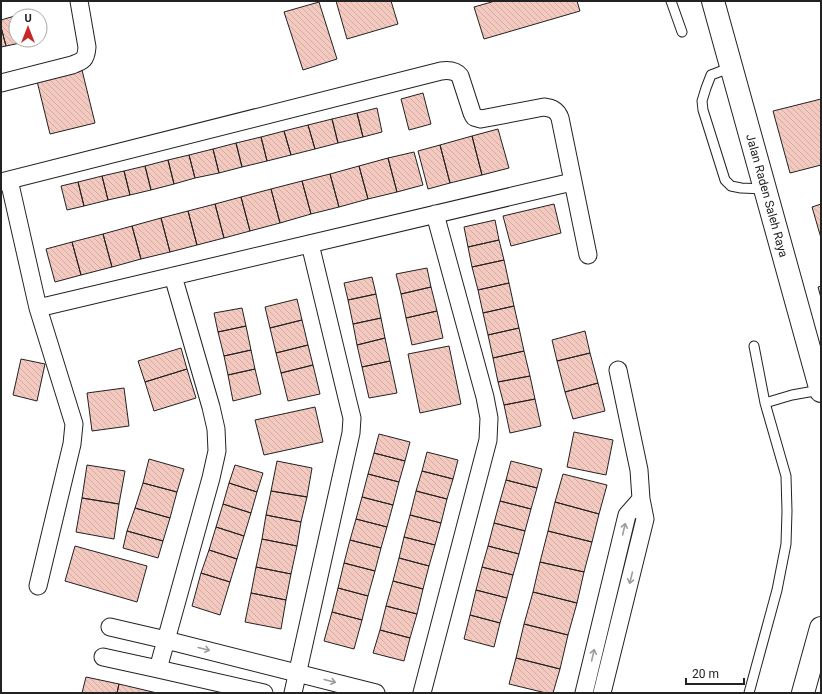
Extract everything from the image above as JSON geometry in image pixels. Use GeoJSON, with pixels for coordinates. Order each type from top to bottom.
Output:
{"type":"FeatureCollection","features":[{"type":"Feature","properties":{"kind":"main road","name":"Jalan Raden Saleh Raya"},"geometry":{"type":"LineString","coordinates":[[713,1],[821,390]]}},
{"type":"Feature","properties":{"kind":"main road"},"geometry":{"type":"LineString","coordinates":[[803,693],[821,628]]}},
{"type":"Feature","properties":{"kind":"street"},"geometry":{"type":"LineString","coordinates":[[1,83],[72,65],[82,61],[87,54],[87,47],[79,1]]}},
{"type":"Feature","properties":{"kind":"street"},"geometry":{"type":"LineString","coordinates":[[38,586],[72,444],[74,424],[38,308],[5,181],[446,70],[457,73],[460,76],[472,113],[476,118],[482,119],[544,107],[552,108],[558,114],[588,255]]}},
{"type":"Feature","properties":{"kind":"street"},"geometry":{"type":"LineString","coordinates":[[38,308],[572,182]]}},
{"type":"Feature","properties":{"kind":"street"},"geometry":{"type":"LineString","coordinates":[[422,693],[488,440],[490,418],[435,214]]}},
{"type":"Feature","properties":{"kind":"street"},"geometry":{"type":"LineString","coordinates":[[293,693],[351,433],[352,418],[310,244]]}},
{"type":"Feature","properties":{"kind":"street"},"geometry":{"type":"LineString","coordinates":[[158,668],[211,478],[216,451],[216,429],[211,407],[173,276]]}},
{"type":"Feature","properties":{"kind":"street"},"geometry":{"type":"LineString","coordinates":[[602,693],[645,519],[641,499],[639,470],[618,370]]}},
{"type":"Feature","properties":{"kind":"street"},"geometry":{"type":"LineString","coordinates":[[584,693],[627,515],[641,499]]}},
{"type":"Feature","properties":{"kind":"street"},"geometry":{"type":"LineString","coordinates":[[110,627],[376,693]]}},
{"type":"Feature","properties":{"kind":"street"},"geometry":{"type":"LineString","coordinates":[[103,657],[158,668],[264,693]]}},
{"type":"Feature","properties":{"kind":"lane"},"geometry":{"type":"LineString","coordinates":[[671,1],[682,32]]}},
{"type":"Feature","properties":{"kind":"lane"},"geometry":{"type":"LineString","coordinates":[[732,67],[711,75],[702,101],[703,110],[725,180],[731,186],[765,189]]}},
{"type":"Feature","properties":{"kind":"lane"},"geometry":{"type":"LineString","coordinates":[[749,693],[777,590],[786,544],[787,511],[786,476],[765,403],[754,346]]}},
{"type":"Feature","properties":{"kind":"lane"},"geometry":{"type":"LineString","coordinates":[[765,403],[792,395],[821,390]]}},
{"type":"Feature","properties":{"kind":"building"},"geometry":{"type":"Polygon","coordinates":[[[336,1],[391,1],[398,24],[347,39],[336,1]]]}},
{"type":"Feature","properties":{"kind":"building"},"geometry":{"type":"Polygon","coordinates":[[[495,1],[577,1],[580,11],[484,39],[474,7],[495,1]]]}},
{"type":"Feature","properties":{"kind":"building"},"geometry":{"type":"Polygon","coordinates":[[[319,2],[337,59],[303,70],[284,12],[319,2]]]}},
{"type":"Feature","properties":{"kind":"building"},"geometry":{"type":"Polygon","coordinates":[[[8,18],[8,46],[6,46],[1,27],[1,20],[8,18]]]}},
{"type":"Feature","properties":{"kind":"building"},"geometry":{"type":"Polygon","coordinates":[[[1,27],[6,46],[1,47],[1,27]]]}},
{"type":"Feature","properties":{"kind":"building"},"geometry":{"type":"Polygon","coordinates":[[[81,66],[95,123],[50,134],[36,77],[81,66]]]}},
{"type":"Feature","properties":{"kind":"building"},"geometry":{"type":"Polygon","coordinates":[[[423,93],[431,124],[409,130],[401,99],[423,93]]]}},
{"type":"Feature","properties":{"kind":"building"},"geometry":{"type":"Polygon","coordinates":[[[821,99],[821,165],[790,173],[773,111],[821,99]]]}},
{"type":"Feature","properties":{"kind":"building"},"geometry":{"type":"Polygon","coordinates":[[[377,108],[382,132],[363,137],[357,113],[377,108]]]}},
{"type":"Feature","properties":{"kind":"building"},"geometry":{"type":"Polygon","coordinates":[[[357,113],[363,137],[338,143],[332,119],[357,113]]]}},
{"type":"Feature","properties":{"kind":"building"},"geometry":{"type":"Polygon","coordinates":[[[332,119],[338,143],[315,149],[308,125],[332,119]]]}},
{"type":"Feature","properties":{"kind":"building"},"geometry":{"type":"Polygon","coordinates":[[[308,125],[315,149],[291,155],[284,131],[308,125]]]}},
{"type":"Feature","properties":{"kind":"building"},"geometry":{"type":"Polygon","coordinates":[[[498,129],[509,168],[482,175],[472,136],[498,129]]]}},
{"type":"Feature","properties":{"kind":"building"},"geometry":{"type":"Polygon","coordinates":[[[284,131],[291,155],[267,161],[261,137],[284,131]]]}},
{"type":"Feature","properties":{"kind":"building"},"geometry":{"type":"Polygon","coordinates":[[[472,136],[482,175],[450,183],[440,145],[472,136]]]}},
{"type":"Feature","properties":{"kind":"building"},"geometry":{"type":"Polygon","coordinates":[[[261,137],[267,161],[242,167],[236,143],[261,137]]]}},
{"type":"Feature","properties":{"kind":"building"},"geometry":{"type":"Polygon","coordinates":[[[236,143],[242,167],[219,173],[213,149],[236,143]]]}},
{"type":"Feature","properties":{"kind":"building"},"geometry":{"type":"Polygon","coordinates":[[[440,145],[450,183],[428,189],[418,151],[440,145]]]}},
{"type":"Feature","properties":{"kind":"building"},"geometry":{"type":"Polygon","coordinates":[[[213,149],[219,173],[195,178],[189,155],[213,149]]]}},
{"type":"Feature","properties":{"kind":"building"},"geometry":{"type":"Polygon","coordinates":[[[414,152],[423,185],[397,192],[388,158],[414,152]]]}},
{"type":"Feature","properties":{"kind":"building"},"geometry":{"type":"Polygon","coordinates":[[[189,155],[195,178],[174,184],[168,160],[189,155]]]}},
{"type":"Feature","properties":{"kind":"building"},"geometry":{"type":"Polygon","coordinates":[[[388,158],[397,192],[368,199],[359,166],[388,158]]]}},
{"type":"Feature","properties":{"kind":"building"},"geometry":{"type":"Polygon","coordinates":[[[168,160],[174,184],[151,190],[145,166],[168,160]]]}},
{"type":"Feature","properties":{"kind":"building"},"geometry":{"type":"Polygon","coordinates":[[[145,166],[151,190],[130,195],[124,171],[145,166]]]}},
{"type":"Feature","properties":{"kind":"building"},"geometry":{"type":"Polygon","coordinates":[[[359,166],[368,199],[339,207],[330,174],[359,166]]]}},
{"type":"Feature","properties":{"kind":"building"},"geometry":{"type":"Polygon","coordinates":[[[124,171],[130,195],[108,200],[102,176],[124,171]]]}},
{"type":"Feature","properties":{"kind":"building"},"geometry":{"type":"Polygon","coordinates":[[[330,174],[339,207],[311,214],[302,181],[330,174]]]}},
{"type":"Feature","properties":{"kind":"building"},"geometry":{"type":"Polygon","coordinates":[[[102,176],[108,200],[84,206],[78,182],[102,176]]]}},
{"type":"Feature","properties":{"kind":"building"},"geometry":{"type":"Polygon","coordinates":[[[302,181],[311,214],[280,223],[271,189],[302,181]]]}},
{"type":"Feature","properties":{"kind":"building"},"geometry":{"type":"Polygon","coordinates":[[[78,182],[84,206],[67,210],[61,186],[78,182]]]}},
{"type":"Feature","properties":{"kind":"building"},"geometry":{"type":"Polygon","coordinates":[[[271,189],[280,223],[250,231],[241,197],[271,189]]]}},
{"type":"Feature","properties":{"kind":"building"},"geometry":{"type":"Polygon","coordinates":[[[241,197],[250,231],[224,238],[215,204],[241,197]]]}},
{"type":"Feature","properties":{"kind":"building"},"geometry":{"type":"Polygon","coordinates":[[[215,204],[224,238],[197,245],[188,211],[215,204]]]}},
{"type":"Feature","properties":{"kind":"building"},"geometry":{"type":"Polygon","coordinates":[[[554,204],[561,233],[511,246],[503,216],[554,204]]]}},
{"type":"Feature","properties":{"kind":"building"},"geometry":{"type":"Polygon","coordinates":[[[821,204],[821,238],[812,207],[821,204]]]}},
{"type":"Feature","properties":{"kind":"building"},"geometry":{"type":"Polygon","coordinates":[[[188,211],[197,245],[170,252],[161,218],[188,211]]]}},
{"type":"Feature","properties":{"kind":"building"},"geometry":{"type":"Polygon","coordinates":[[[161,218],[170,252],[141,259],[132,226],[161,218]]]}},
{"type":"Feature","properties":{"kind":"building"},"geometry":{"type":"Polygon","coordinates":[[[495,220],[499,240],[468,247],[464,227],[495,220]]]}},
{"type":"Feature","properties":{"kind":"building"},"geometry":{"type":"Polygon","coordinates":[[[132,226],[141,259],[112,267],[103,234],[132,226]]]}},
{"type":"Feature","properties":{"kind":"building"},"geometry":{"type":"Polygon","coordinates":[[[103,234],[112,267],[81,275],[72,242],[103,234]]]}},
{"type":"Feature","properties":{"kind":"building"},"geometry":{"type":"Polygon","coordinates":[[[499,240],[504,260],[472,267],[468,247],[499,240]]]}},
{"type":"Feature","properties":{"kind":"building"},"geometry":{"type":"Polygon","coordinates":[[[72,242],[81,275],[55,282],[46,249],[72,242]]]}},
{"type":"Feature","properties":{"kind":"building"},"geometry":{"type":"Polygon","coordinates":[[[504,260],[509,283],[478,290],[472,267],[504,260]]]}},
{"type":"Feature","properties":{"kind":"building"},"geometry":{"type":"Polygon","coordinates":[[[427,268],[431,287],[401,294],[396,274],[427,268]]]}},
{"type":"Feature","properties":{"kind":"building"},"geometry":{"type":"Polygon","coordinates":[[[372,277],[376,294],[348,300],[344,283],[372,277]]]}},
{"type":"Feature","properties":{"kind":"building"},"geometry":{"type":"Polygon","coordinates":[[[509,283],[514,306],[483,313],[478,290],[509,283]]]}},
{"type":"Feature","properties":{"kind":"building"},"geometry":{"type":"Polygon","coordinates":[[[821,286],[821,298],[818,287],[821,286]]]}},
{"type":"Feature","properties":{"kind":"building"},"geometry":{"type":"Polygon","coordinates":[[[431,287],[437,311],[406,318],[401,294],[431,287]]]}},
{"type":"Feature","properties":{"kind":"building"},"geometry":{"type":"Polygon","coordinates":[[[376,294],[381,318],[353,324],[348,300],[376,294]]]}},
{"type":"Feature","properties":{"kind":"building"},"geometry":{"type":"Polygon","coordinates":[[[297,299],[302,320],[270,328],[265,307],[297,299]]]}},
{"type":"Feature","properties":{"kind":"building"},"geometry":{"type":"Polygon","coordinates":[[[514,306],[519,328],[488,335],[483,313],[514,306]]]}},
{"type":"Feature","properties":{"kind":"building"},"geometry":{"type":"Polygon","coordinates":[[[242,308],[246,326],[218,332],[214,313],[242,308]]]}},
{"type":"Feature","properties":{"kind":"building"},"geometry":{"type":"Polygon","coordinates":[[[437,311],[443,338],[412,345],[406,318],[437,311]]]}},
{"type":"Feature","properties":{"kind":"building"},"geometry":{"type":"Polygon","coordinates":[[[381,318],[385,338],[357,345],[353,324],[381,318]]]}},
{"type":"Feature","properties":{"kind":"building"},"geometry":{"type":"Polygon","coordinates":[[[302,320],[308,345],[276,353],[270,328],[302,320]]]}},
{"type":"Feature","properties":{"kind":"building"},"geometry":{"type":"Polygon","coordinates":[[[246,326],[251,350],[224,356],[218,332],[246,326]]]}},
{"type":"Feature","properties":{"kind":"building"},"geometry":{"type":"Polygon","coordinates":[[[519,328],[524,351],[493,358],[488,335],[519,328]]]}},
{"type":"Feature","properties":{"kind":"building"},"geometry":{"type":"Polygon","coordinates":[[[585,331],[590,353],[557,361],[552,340],[585,331]]]}},
{"type":"Feature","properties":{"kind":"building"},"geometry":{"type":"Polygon","coordinates":[[[385,338],[390,361],[362,367],[357,345],[385,338]]]}},
{"type":"Feature","properties":{"kind":"building"},"geometry":{"type":"Polygon","coordinates":[[[308,345],[313,365],[281,373],[276,353],[308,345]]]}},
{"type":"Feature","properties":{"kind":"building"},"geometry":{"type":"Polygon","coordinates":[[[449,346],[461,404],[420,413],[408,354],[449,346]]]}},
{"type":"Feature","properties":{"kind":"building"},"geometry":{"type":"Polygon","coordinates":[[[181,348],[187,369],[145,382],[138,361],[181,348]]]}},
{"type":"Feature","properties":{"kind":"building"},"geometry":{"type":"Polygon","coordinates":[[[251,350],[255,369],[228,375],[224,356],[251,350]]]}},
{"type":"Feature","properties":{"kind":"building"},"geometry":{"type":"Polygon","coordinates":[[[524,351],[530,376],[498,382],[493,358],[524,351]]]}},
{"type":"Feature","properties":{"kind":"building"},"geometry":{"type":"Polygon","coordinates":[[[590,353],[598,383],[565,392],[557,361],[590,353]]]}},
{"type":"Feature","properties":{"kind":"building"},"geometry":{"type":"Polygon","coordinates":[[[21,359],[45,364],[37,401],[13,395],[21,359]]]}},
{"type":"Feature","properties":{"kind":"building"},"geometry":{"type":"Polygon","coordinates":[[[390,361],[397,393],[369,398],[362,367],[390,361]]]}},
{"type":"Feature","properties":{"kind":"building"},"geometry":{"type":"Polygon","coordinates":[[[313,365],[320,394],[288,401],[281,373],[313,365]]]}},
{"type":"Feature","properties":{"kind":"building"},"geometry":{"type":"Polygon","coordinates":[[[187,369],[196,398],[154,411],[145,382],[187,369]]]}},
{"type":"Feature","properties":{"kind":"building"},"geometry":{"type":"Polygon","coordinates":[[[255,369],[261,394],[233,401],[228,375],[255,369]]]}},
{"type":"Feature","properties":{"kind":"building"},"geometry":{"type":"Polygon","coordinates":[[[530,376],[535,399],[504,405],[498,382],[530,376]]]}},
{"type":"Feature","properties":{"kind":"building"},"geometry":{"type":"Polygon","coordinates":[[[598,383],[605,411],[573,419],[565,392],[598,383]]]}},
{"type":"Feature","properties":{"kind":"building"},"geometry":{"type":"Polygon","coordinates":[[[124,388],[129,426],[92,431],[87,393],[124,388]]]}},
{"type":"Feature","properties":{"kind":"building"},"geometry":{"type":"Polygon","coordinates":[[[535,399],[541,426],[510,433],[504,405],[535,399]]]}},
{"type":"Feature","properties":{"kind":"building"},"geometry":{"type":"Polygon","coordinates":[[[315,407],[323,442],[264,455],[255,420],[315,407]]]}},
{"type":"Feature","properties":{"kind":"building"},"geometry":{"type":"Polygon","coordinates":[[[574,432],[613,440],[606,475],[567,467],[574,432]]]}},
{"type":"Feature","properties":{"kind":"building"},"geometry":{"type":"Polygon","coordinates":[[[379,434],[410,442],[405,461],[374,453],[379,434]]]}},
{"type":"Feature","properties":{"kind":"building"},"geometry":{"type":"Polygon","coordinates":[[[427,452],[458,460],[453,479],[422,471],[427,452]]]}},
{"type":"Feature","properties":{"kind":"building"},"geometry":{"type":"Polygon","coordinates":[[[374,453],[405,461],[399,482],[368,474],[374,453]]]}},
{"type":"Feature","properties":{"kind":"building"},"geometry":{"type":"Polygon","coordinates":[[[149,459],[184,469],[177,492],[143,483],[149,459]]]}},
{"type":"Feature","properties":{"kind":"building"},"geometry":{"type":"Polygon","coordinates":[[[277,461],[312,468],[307,497],[271,491],[277,461]]]}},
{"type":"Feature","properties":{"kind":"building"},"geometry":{"type":"Polygon","coordinates":[[[511,461],[542,469],[537,488],[506,480],[511,461]]]}},
{"type":"Feature","properties":{"kind":"building"},"geometry":{"type":"Polygon","coordinates":[[[87,465],[125,471],[119,504],[82,498],[87,465]]]}},
{"type":"Feature","properties":{"kind":"building"},"geometry":{"type":"Polygon","coordinates":[[[235,465],[263,473],[257,492],[229,483],[235,465]]]}},
{"type":"Feature","properties":{"kind":"building"},"geometry":{"type":"Polygon","coordinates":[[[422,471],[453,479],[447,499],[416,491],[422,471]]]}},
{"type":"Feature","properties":{"kind":"building"},"geometry":{"type":"Polygon","coordinates":[[[368,474],[399,482],[393,505],[362,497],[368,474]]]}},
{"type":"Feature","properties":{"kind":"building"},"geometry":{"type":"Polygon","coordinates":[[[563,474],[607,485],[599,514],[555,502],[563,474]]]}},
{"type":"Feature","properties":{"kind":"building"},"geometry":{"type":"Polygon","coordinates":[[[506,480],[537,488],[531,509],[500,501],[506,480]]]}},
{"type":"Feature","properties":{"kind":"building"},"geometry":{"type":"Polygon","coordinates":[[[143,483],[177,492],[170,518],[135,508],[143,483]]]}},
{"type":"Feature","properties":{"kind":"building"},"geometry":{"type":"Polygon","coordinates":[[[229,483],[257,492],[251,513],[223,504],[229,483]]]}},
{"type":"Feature","properties":{"kind":"building"},"geometry":{"type":"Polygon","coordinates":[[[271,491],[307,497],[301,522],[266,515],[271,491]]]}},
{"type":"Feature","properties":{"kind":"building"},"geometry":{"type":"Polygon","coordinates":[[[416,491],[447,499],[441,523],[410,515],[416,491]]]}},
{"type":"Feature","properties":{"kind":"building"},"geometry":{"type":"Polygon","coordinates":[[[362,497],[393,505],[387,527],[356,519],[362,497]]]}},
{"type":"Feature","properties":{"kind":"building"},"geometry":{"type":"Polygon","coordinates":[[[82,498],[119,504],[114,539],[76,532],[82,498]]]}},
{"type":"Feature","properties":{"kind":"building"},"geometry":{"type":"Polygon","coordinates":[[[500,501],[531,509],[525,531],[494,523],[500,501]]]}},
{"type":"Feature","properties":{"kind":"building"},"geometry":{"type":"Polygon","coordinates":[[[555,502],[599,514],[592,542],[548,531],[555,502]]]}},
{"type":"Feature","properties":{"kind":"building"},"geometry":{"type":"Polygon","coordinates":[[[223,504],[251,513],[244,536],[216,527],[223,504]]]}},
{"type":"Feature","properties":{"kind":"building"},"geometry":{"type":"Polygon","coordinates":[[[135,508],[170,518],[163,541],[127,531],[135,508]]]}},
{"type":"Feature","properties":{"kind":"building"},"geometry":{"type":"Polygon","coordinates":[[[266,515],[301,522],[297,546],[262,539],[266,515]]]}},
{"type":"Feature","properties":{"kind":"building"},"geometry":{"type":"Polygon","coordinates":[[[410,515],[441,523],[435,545],[404,537],[410,515]]]}},
{"type":"Feature","properties":{"kind":"building"},"geometry":{"type":"Polygon","coordinates":[[[356,519],[387,527],[381,548],[350,540],[356,519]]]}},
{"type":"Feature","properties":{"kind":"building"},"geometry":{"type":"Polygon","coordinates":[[[494,523],[525,531],[519,554],[488,546],[494,523]]]}},
{"type":"Feature","properties":{"kind":"building"},"geometry":{"type":"Polygon","coordinates":[[[216,527],[244,536],[237,559],[209,550],[216,527]]]}},
{"type":"Feature","properties":{"kind":"building"},"geometry":{"type":"Polygon","coordinates":[[[127,531],[163,541],[158,558],[123,548],[127,531]]]}},
{"type":"Feature","properties":{"kind":"building"},"geometry":{"type":"Polygon","coordinates":[[[548,531],[592,542],[584,572],[540,562],[548,531]]]}},
{"type":"Feature","properties":{"kind":"building"},"geometry":{"type":"Polygon","coordinates":[[[404,537],[435,545],[429,566],[399,558],[404,537]]]}},
{"type":"Feature","properties":{"kind":"building"},"geometry":{"type":"Polygon","coordinates":[[[262,539],[297,546],[291,574],[256,567],[262,539]]]}},
{"type":"Feature","properties":{"kind":"building"},"geometry":{"type":"Polygon","coordinates":[[[350,540],[381,548],[375,571],[344,563],[350,540]]]}},
{"type":"Feature","properties":{"kind":"building"},"geometry":{"type":"Polygon","coordinates":[[[75,546],[147,566],[137,602],[65,581],[75,546]]]}},
{"type":"Feature","properties":{"kind":"building"},"geometry":{"type":"Polygon","coordinates":[[[488,546],[519,554],[513,575],[482,567],[488,546]]]}},
{"type":"Feature","properties":{"kind":"building"},"geometry":{"type":"Polygon","coordinates":[[[209,550],[237,559],[230,582],[201,573],[209,550]]]}},
{"type":"Feature","properties":{"kind":"building"},"geometry":{"type":"Polygon","coordinates":[[[399,558],[429,566],[423,589],[393,581],[399,558]]]}},
{"type":"Feature","properties":{"kind":"building"},"geometry":{"type":"Polygon","coordinates":[[[540,562],[584,572],[577,603],[533,592],[540,562]]]}},
{"type":"Feature","properties":{"kind":"building"},"geometry":{"type":"Polygon","coordinates":[[[344,563],[375,571],[368,596],[338,588],[344,563]]]}},
{"type":"Feature","properties":{"kind":"building"},"geometry":{"type":"Polygon","coordinates":[[[256,567],[291,574],[286,600],[251,593],[256,567]]]}},
{"type":"Feature","properties":{"kind":"building"},"geometry":{"type":"Polygon","coordinates":[[[482,567],[513,575],[507,598],[476,590],[482,567]]]}},
{"type":"Feature","properties":{"kind":"building"},"geometry":{"type":"Polygon","coordinates":[[[201,573],[230,582],[220,615],[192,606],[201,573]]]}},
{"type":"Feature","properties":{"kind":"building"},"geometry":{"type":"Polygon","coordinates":[[[393,581],[423,589],[417,614],[386,606],[393,581]]]}},
{"type":"Feature","properties":{"kind":"building"},"geometry":{"type":"Polygon","coordinates":[[[338,588],[368,596],[362,620],[332,612],[338,588]]]}},
{"type":"Feature","properties":{"kind":"building"},"geometry":{"type":"Polygon","coordinates":[[[476,590],[507,598],[500,623],[470,615],[476,590]]]}},
{"type":"Feature","properties":{"kind":"building"},"geometry":{"type":"Polygon","coordinates":[[[533,592],[577,603],[568,635],[524,624],[533,592]]]}},
{"type":"Feature","properties":{"kind":"building"},"geometry":{"type":"Polygon","coordinates":[[[251,593],[286,600],[281,629],[245,622],[251,593]]]}},
{"type":"Feature","properties":{"kind":"building"},"geometry":{"type":"Polygon","coordinates":[[[386,606],[417,614],[410,638],[380,630],[386,606]]]}},
{"type":"Feature","properties":{"kind":"building"},"geometry":{"type":"Polygon","coordinates":[[[332,612],[362,620],[354,649],[324,641],[332,612]]]}},
{"type":"Feature","properties":{"kind":"building"},"geometry":{"type":"Polygon","coordinates":[[[470,615],[500,623],[494,647],[464,639],[470,615]]]}},
{"type":"Feature","properties":{"kind":"building"},"geometry":{"type":"Polygon","coordinates":[[[524,624],[568,635],[560,669],[516,658],[524,624]]]}},
{"type":"Feature","properties":{"kind":"building"},"geometry":{"type":"Polygon","coordinates":[[[380,630],[410,638],[404,661],[373,653],[380,630]]]}},
{"type":"Feature","properties":{"kind":"building"},"geometry":{"type":"Polygon","coordinates":[[[516,658],[560,669],[553,693],[546,693],[509,684],[516,658]]]}},
{"type":"Feature","properties":{"kind":"building"},"geometry":{"type":"Polygon","coordinates":[[[86,677],[119,684],[117,693],[82,693],[86,677]]]}},
{"type":"Feature","properties":{"kind":"building"},"geometry":{"type":"Polygon","coordinates":[[[119,684],[157,693],[117,693],[119,684]]]}}]}
